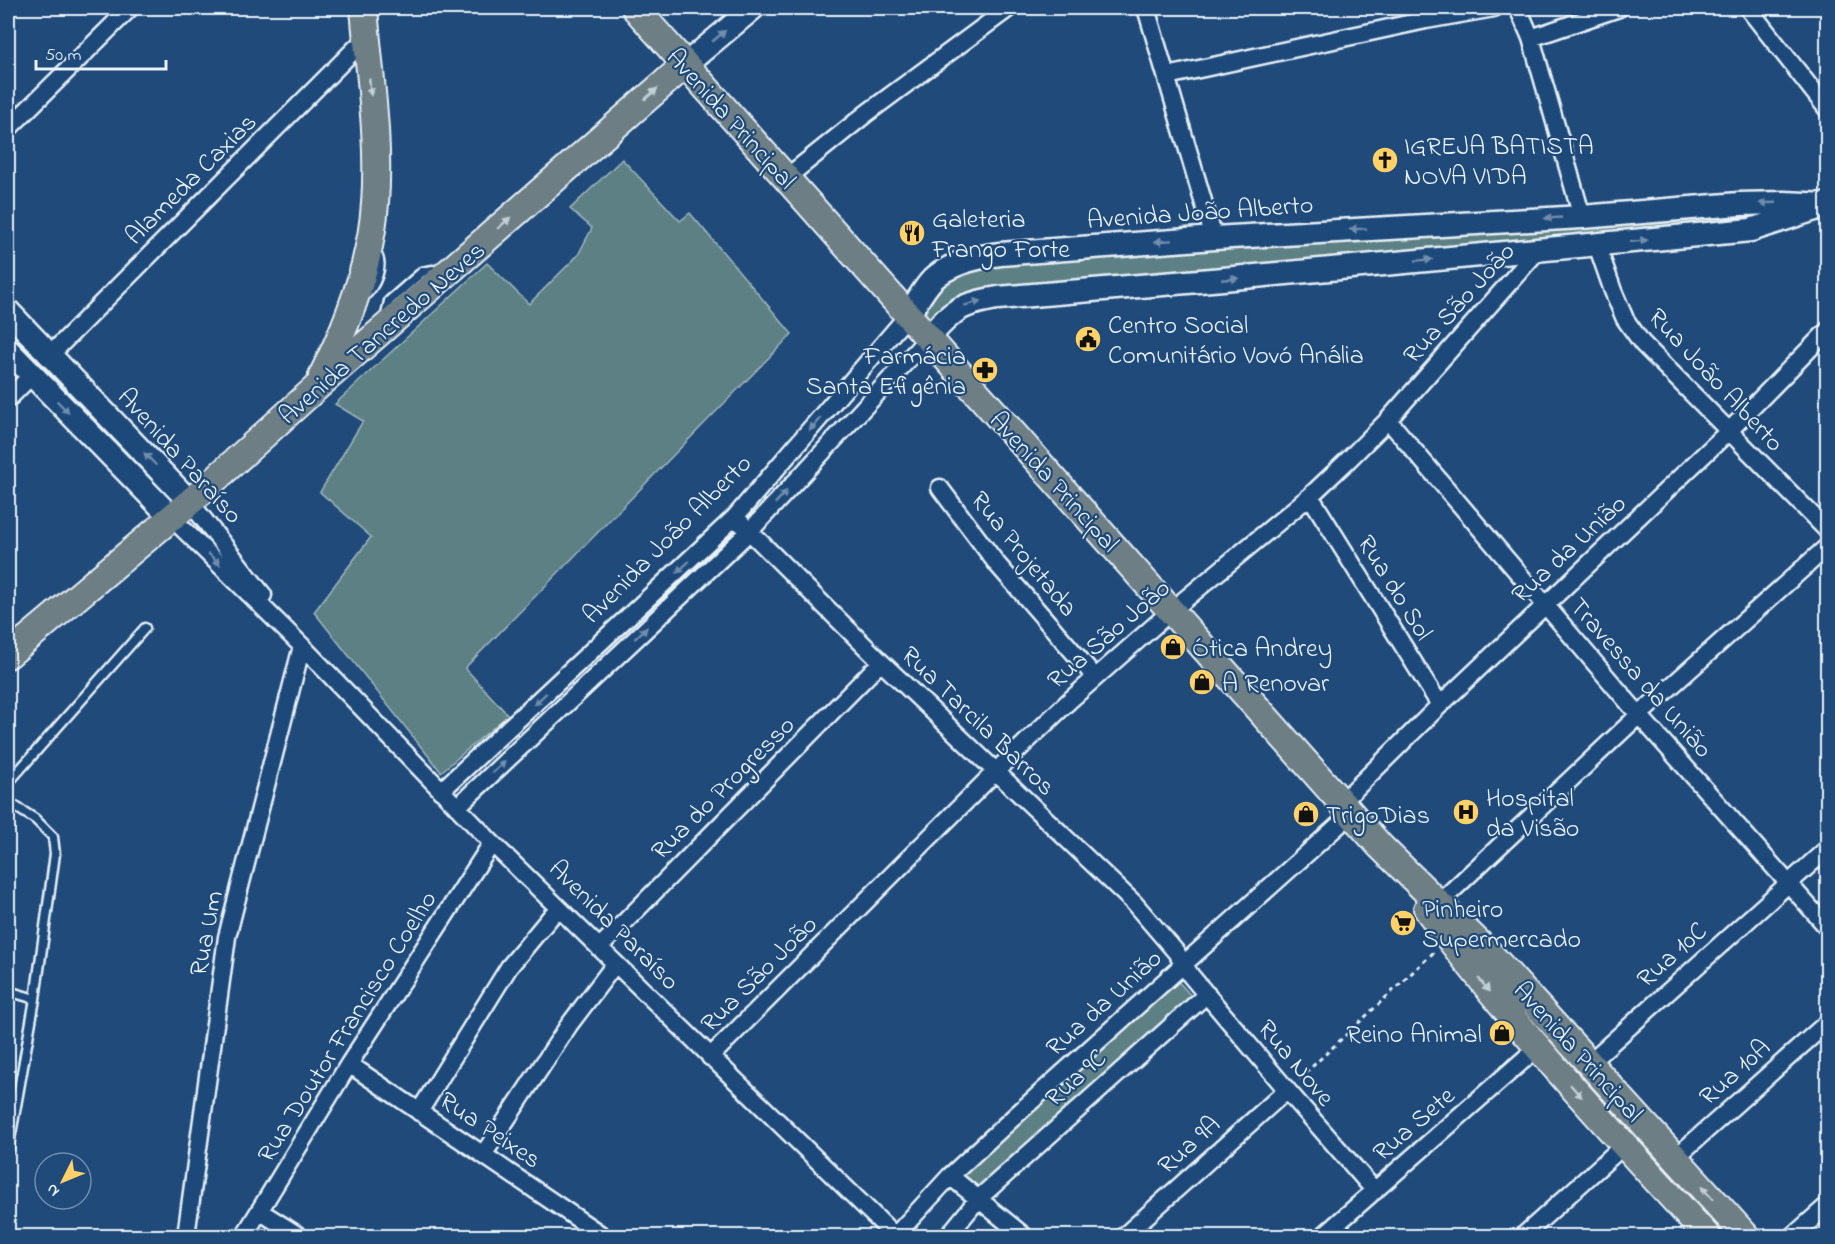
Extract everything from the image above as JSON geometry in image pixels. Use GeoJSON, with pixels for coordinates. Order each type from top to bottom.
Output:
{"type":"FeatureCollection","features":[{"type":"Feature","properties":{"kind":"main road"},"geometry":{"type":"LineString","coordinates":[[317,387],[352,307],[369,249],[375,203],[376,150],[364,8]]}},
{"type":"Feature","properties":{"kind":"main road","name":"Avenida Principal"},"geometry":{"type":"LineString","coordinates":[[635,8],[1347,807],[1380,846],[1448,939],[1537,1048],[1707,1236]]}},
{"type":"Feature","properties":{"kind":"main road","name":"Avenida Tancredo Neves"},"geometry":{"type":"LineString","coordinates":[[8,655],[181,510],[317,387],[685,65]]}},
{"type":"Feature","properties":{"kind":"main road"},"geometry":{"type":"LineString","coordinates":[[352,307],[351,325],[359,333],[381,332]]}},
{"type":"Feature","properties":{"kind":"main road","name":"Avenida Principal"},"geometry":{"type":"LineString","coordinates":[[1380,846],[1490,954],[1746,1236]]}},
{"type":"Feature","properties":{"kind":"street"},"geometry":{"type":"LineString","coordinates":[[8,129],[130,8]]}},
{"type":"Feature","properties":{"kind":"street","name":"Avenida Tancredo Neves"},"geometry":{"type":"LineString","coordinates":[[685,65],[753,8]]}},
{"type":"Feature","properties":{"kind":"street"},"geometry":{"type":"LineString","coordinates":[[786,178],[867,113],[1009,8]]}},
{"type":"Feature","properties":{"kind":"street"},"geometry":{"type":"LineString","coordinates":[[1146,8],[1214,238]]}},
{"type":"Feature","properties":{"kind":"street"},"geometry":{"type":"LineString","coordinates":[[1167,76],[1424,14],[1494,8]]}},
{"type":"Feature","properties":{"kind":"street"},"geometry":{"type":"LineString","coordinates":[[1518,8],[1531,38],[1581,217]]}},
{"type":"Feature","properties":{"kind":"street"},"geometry":{"type":"LineString","coordinates":[[1531,38],[1619,8]]}},
{"type":"Feature","properties":{"kind":"street"},"geometry":{"type":"LineString","coordinates":[[1748,8],[1827,110]]}},
{"type":"Feature","properties":{"kind":"street","name":"Alameda Caxias"},"geometry":{"type":"LineString","coordinates":[[50,355],[366,38]]}},
{"type":"Feature","properties":{"kind":"street","name":"Avenida João Alberto"},"geometry":{"type":"LineString","coordinates":[[441,791],[735,517],[908,315],[933,280],[948,269],[983,256],[1214,238],[1581,217],[1739,204],[1827,205]]}},
{"type":"Feature","properties":{"kind":"street","name":"Avenida João Alberto"},"geometry":{"type":"LineString","coordinates":[[457,807],[749,532],[947,317],[958,308],[976,301],[998,298],[1751,230],[1827,205]]}},
{"type":"Feature","properties":{"kind":"street","name":"Rua João Alberto"},"geometry":{"type":"LineString","coordinates":[[1597,245],[1625,319],[1637,335],[1827,531]]}},
{"type":"Feature","properties":{"kind":"street","name":"Rua São João"},"geometry":{"type":"LineString","coordinates":[[710,1057],[995,772],[1095,678],[1171,611],[1310,496],[1388,420],[1539,249]]}},
{"type":"Feature","properties":{"kind":"street","name":"Avenida Paraíso"},"geometry":{"type":"LineString","coordinates":[[8,311],[50,355],[181,510],[302,646],[441,791],[598,948],[895,1236]]}},
{"type":"Feature","properties":{"kind":"street","name":"Rua da União"},"geometry":{"type":"LineString","coordinates":[[895,1236],[951,1176],[1184,963],[1347,807],[1440,705],[1729,431],[1827,330]]}},
{"type":"Feature","properties":{"kind":"street","name":"Avenida Paraíso"},"geometry":{"type":"LineString","coordinates":[[8,350],[32,375],[181,510],[302,646]]}},
{"type":"Feature","properties":{"kind":"street"},"geometry":{"type":"LineString","coordinates":[[8,399],[32,375]]}},
{"type":"Feature","properties":{"kind":"street","name":"Travessa da União"},"geometry":{"type":"LineString","coordinates":[[1388,420],[1640,715],[1827,928]]}},
{"type":"Feature","properties":{"kind":"street","name":"Rua Projetada"},"geometry":{"type":"LineString","coordinates":[[940,488],[997,564],[1095,678]]}},
{"type":"Feature","properties":{"kind":"street","name":"Rua do Sol"},"geometry":{"type":"LineString","coordinates":[[1310,496],[1440,705]]}},
{"type":"Feature","properties":{"kind":"street","name":"Rua Tarcila Barros"},"geometry":{"type":"LineString","coordinates":[[735,517],[881,662],[1134,903],[1184,963]]}},
{"type":"Feature","properties":{"kind":"street"},"geometry":{"type":"LineString","coordinates":[[1439,903],[1640,715],[1827,546]]}},
{"type":"Feature","properties":{"kind":"street","name":"Rua Um"},"geometry":{"type":"LineString","coordinates":[[186,1236],[227,937],[302,646]]}},
{"type":"Feature","properties":{"kind":"street","name":"Rua do Progresso"},"geometry":{"type":"LineString","coordinates":[[598,948],[881,662]]}},
{"type":"Feature","properties":{"kind":"street","name":"Rua Doutor Francisco Coelho"},"geometry":{"type":"LineString","coordinates":[[244,1236],[261,1212],[349,1064],[492,843]]}},
{"type":"Feature","properties":{"kind":"street","name":"Rua 10C"},"geometry":{"type":"LineString","coordinates":[[1589,1063],[1827,848]]}},
{"type":"Feature","properties":{"kind":"street"},"geometry":{"type":"LineString","coordinates":[[419,1112],[509,967],[558,908]]}},
{"type":"Feature","properties":{"kind":"street","name":"Rua Nove"},"geometry":{"type":"LineString","coordinates":[[1184,963],[1191,976],[1375,1191]]}},
{"type":"Feature","properties":{"kind":"street"},"geometry":{"type":"LineString","coordinates":[[483,1155],[569,1025],[615,964]]}},
{"type":"Feature","properties":{"kind":"street","name":"Rua 9C"},"geometry":{"type":"LineString","coordinates":[[948,1236],[978,1199],[1207,994]]}},
{"type":"Feature","properties":{"kind":"street","name":"Rua 10A"},"geometry":{"type":"LineString","coordinates":[[1675,1158],[1827,1022]]}},
{"type":"Feature","properties":{"kind":"street","name":"Rua Sete"},"geometry":{"type":"LineString","coordinates":[[1323,1236],[1537,1048]]}},
{"type":"Feature","properties":{"kind":"street","name":"Rua Peixes"},"geometry":{"type":"LineString","coordinates":[[349,1064],[603,1236]]}},
{"type":"Feature","properties":{"kind":"street","name":"Rua 9A"},"geometry":{"type":"LineString","coordinates":[[1124,1236],[1287,1090]]}},
{"type":"Feature","properties":{"kind":"street"},"geometry":{"type":"LineString","coordinates":[[1523,1236],[1624,1145]]}},
{"type":"Feature","properties":{"kind":"street"},"geometry":{"type":"LineString","coordinates":[[951,1176],[1024,1236]]}},
{"type":"Feature","properties":{"kind":"street"},"geometry":{"type":"LineString","coordinates":[[1793,1236],[1827,1205]]}},
{"type":"Feature","properties":{"kind":"street"},"geometry":{"type":"LineString","coordinates":[[261,1212],[299,1236]]}},
{"type":"Feature","properties":{"kind":"lane"},"geometry":{"type":"LineString","coordinates":[[8,783],[145,628]]}},
{"type":"Feature","properties":{"kind":"lane"},"geometry":{"type":"LineString","coordinates":[[8,802],[35,819],[53,837],[56,854],[35,999],[8,1151]]}},
{"type":"Feature","properties":{"kind":"lane"},"geometry":{"type":"LineString","coordinates":[[8,991],[35,999]]}},
{"type":"Feature","properties":{"kind":"path"},"geometry":{"type":"LineString","coordinates":[[1287,1090],[1448,939]]}},
{"type":"Feature","properties":{"kind":"green space"},"geometry":{"type":"Polygon","coordinates":[[[622,159],[680,221],[690,213],[792,334],[465,668],[508,715],[441,772],[314,612],[371,537],[320,492],[363,421],[335,404],[487,263],[529,304],[578,255],[592,228],[570,209],[622,159]]]}},
{"type":"Feature","properties":{"kind":"green space"},"geometry":{"type":"Polygon","coordinates":[[[1798,208],[1746,222],[994,288],[973,292],[959,298],[930,322],[918,310],[942,284],[979,266],[1798,208]]]}},
{"type":"Feature","properties":{"kind":"green space"},"geometry":{"type":"Polygon","coordinates":[[[1177,980],[1192,997],[977,1190],[962,1176],[1177,980]]]}},
{"type":"Feature","properties":{"kind":"place","name":"IGREJA BATISTA NOVA VIDA"},"geometry":{"type":"Point","coordinates":[1385,160]}},
{"type":"Feature","properties":{"kind":"place","name":"Galeteria Frango Forte"},"geometry":{"type":"Point","coordinates":[912,233]}},
{"type":"Feature","properties":{"kind":"place","name":"Centro Social Comunitário Vovó Anália"},"geometry":{"type":"Point","coordinates":[1088,339]}},
{"type":"Feature","properties":{"kind":"place","name":"Farmácia Santa Efigênia"},"geometry":{"type":"Point","coordinates":[985,370]}},
{"type":"Feature","properties":{"kind":"place","name":"Ótica Andrey"},"geometry":{"type":"Point","coordinates":[1173,647]}},
{"type":"Feature","properties":{"kind":"place","name":"A Renovar"},"geometry":{"type":"Point","coordinates":[1202,682]}},
{"type":"Feature","properties":{"kind":"place","name":"Hospital da Visão"},"geometry":{"type":"Point","coordinates":[1466,812]}},
{"type":"Feature","properties":{"kind":"place","name":"TrigoDias"},"geometry":{"type":"Point","coordinates":[1306,814]}},
{"type":"Feature","properties":{"kind":"place","name":"Pinheiro Supermercado"},"geometry":{"type":"Point","coordinates":[1403,923]}},
{"type":"Feature","properties":{"kind":"place","name":"Reino Animal"},"geometry":{"type":"Point","coordinates":[1502,1033]}}]}
